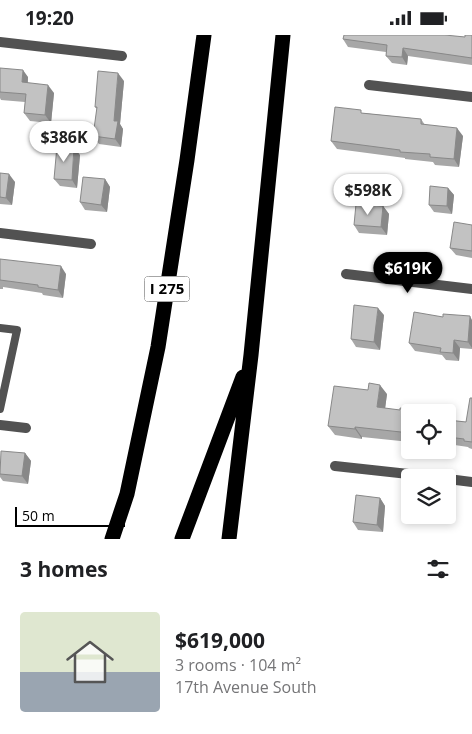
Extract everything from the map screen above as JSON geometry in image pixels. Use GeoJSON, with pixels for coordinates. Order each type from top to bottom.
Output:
{"type":"FeatureCollection","features":[{"type":"Feature","properties":{"kind":"highway","name":"I 275"},"geometry":{"type":"LineString","coordinates":[[112,539],[127,494],[158,347],[204,35]]}},
{"type":"Feature","properties":{"kind":"highway"},"geometry":{"type":"LineString","coordinates":[[229,539],[251,355],[284,35]]}},
{"type":"Feature","properties":{"kind":"highway"},"geometry":{"type":"LineString","coordinates":[[182,539],[251,355]]}},
{"type":"Feature","properties":{"kind":"street"},"geometry":{"type":"LineString","coordinates":[[0,42],[122,56]]}},
{"type":"Feature","properties":{"kind":"street"},"geometry":{"type":"LineString","coordinates":[[369,85],[472,97]]}},
{"type":"Feature","properties":{"kind":"street"},"geometry":{"type":"LineString","coordinates":[[0,233],[91,244]]}},
{"type":"Feature","properties":{"kind":"street"},"geometry":{"type":"LineString","coordinates":[[346,274],[472,289]]}},
{"type":"Feature","properties":{"kind":"street"},"geometry":{"type":"LineString","coordinates":[[0,425],[26,428]]}},
{"type":"Feature","properties":{"kind":"street"},"geometry":{"type":"LineString","coordinates":[[335,466],[401,473]]}},
{"type":"Feature","properties":{"kind":"street"},"geometry":{"type":"LineString","coordinates":[[456,480],[472,482]]}},
{"type":"Feature","properties":{"kind":"lane"},"geometry":{"type":"LineString","coordinates":[[0,327],[17,330],[0,409]]}},
{"type":"Feature","properties":{"kind":"building"},"geometry":{"type":"Polygon","coordinates":[[[344,35],[445,35],[465,37],[465,35],[472,35],[472,58],[403,48],[402,57],[386,56],[387,45],[343,39],[344,35]]]}},
{"type":"Feature","properties":{"kind":"building"},"geometry":{"type":"Polygon","coordinates":[[[0,68],[23,70],[22,82],[48,85],[45,115],[24,113],[26,94],[0,92],[0,68]]]}},
{"type":"Feature","properties":{"kind":"building"},"geometry":{"type":"Polygon","coordinates":[[[98,71],[118,73],[114,121],[118,121],[115,139],[93,136],[97,107],[95,107],[98,71]]]}},
{"type":"Feature","properties":{"kind":"building"},"geometry":{"type":"Polygon","coordinates":[[[335,107],[361,110],[361,113],[421,119],[421,124],[457,128],[454,159],[331,141],[335,107]]]}},
{"type":"Feature","properties":{"kind":"building"},"geometry":{"type":"Polygon","coordinates":[[[57,146],[74,147],[72,180],[54,179],[57,146]]]}},
{"type":"Feature","properties":{"kind":"building"},"geometry":{"type":"Polygon","coordinates":[[[0,173],[9,174],[6,198],[0,197],[0,173]]]}},
{"type":"Feature","properties":{"kind":"building"},"geometry":{"type":"Polygon","coordinates":[[[83,177],[105,179],[101,205],[80,202],[83,177]]]}},
{"type":"Feature","properties":{"kind":"building"},"geometry":{"type":"Polygon","coordinates":[[[430,186],[448,188],[447,206],[429,205],[430,186]]]}},
{"type":"Feature","properties":{"kind":"building"},"geometry":{"type":"Polygon","coordinates":[[[356,204],[383,206],[381,227],[354,225],[356,204]]]}},
{"type":"Feature","properties":{"kind":"building"},"geometry":{"type":"Polygon","coordinates":[[[454,222],[472,225],[472,251],[450,248],[454,222]]]}},
{"type":"Feature","properties":{"kind":"building"},"geometry":{"type":"Polygon","coordinates":[[[0,259],[61,266],[58,290],[38,287],[38,285],[0,280],[0,259]]]}},
{"type":"Feature","properties":{"kind":"building"},"geometry":{"type":"Polygon","coordinates":[[[354,305],[378,308],[374,342],[351,339],[354,305]]]}},
{"type":"Feature","properties":{"kind":"building"},"geometry":{"type":"Polygon","coordinates":[[[414,312],[443,317],[443,314],[470,316],[468,342],[454,340],[453,353],[440,352],[441,348],[409,343],[414,312]]]}},
{"type":"Feature","properties":{"kind":"building"},"geometry":{"type":"Polygon","coordinates":[[[369,383],[380,385],[377,407],[400,410],[401,408],[401,432],[328,426],[334,386],[368,390],[369,383]]]}},
{"type":"Feature","properties":{"kind":"building"},"geometry":{"type":"Polygon","coordinates":[[[470,398],[472,398],[472,442],[456,438],[456,421],[466,422],[470,398]]]}},
{"type":"Feature","properties":{"kind":"building"},"geometry":{"type":"Polygon","coordinates":[[[1,451],[25,453],[22,476],[0,474],[1,451]]]}},
{"type":"Feature","properties":{"kind":"building"},"geometry":{"type":"Polygon","coordinates":[[[356,495],[380,498],[377,525],[353,522],[356,495]]]}}]}
